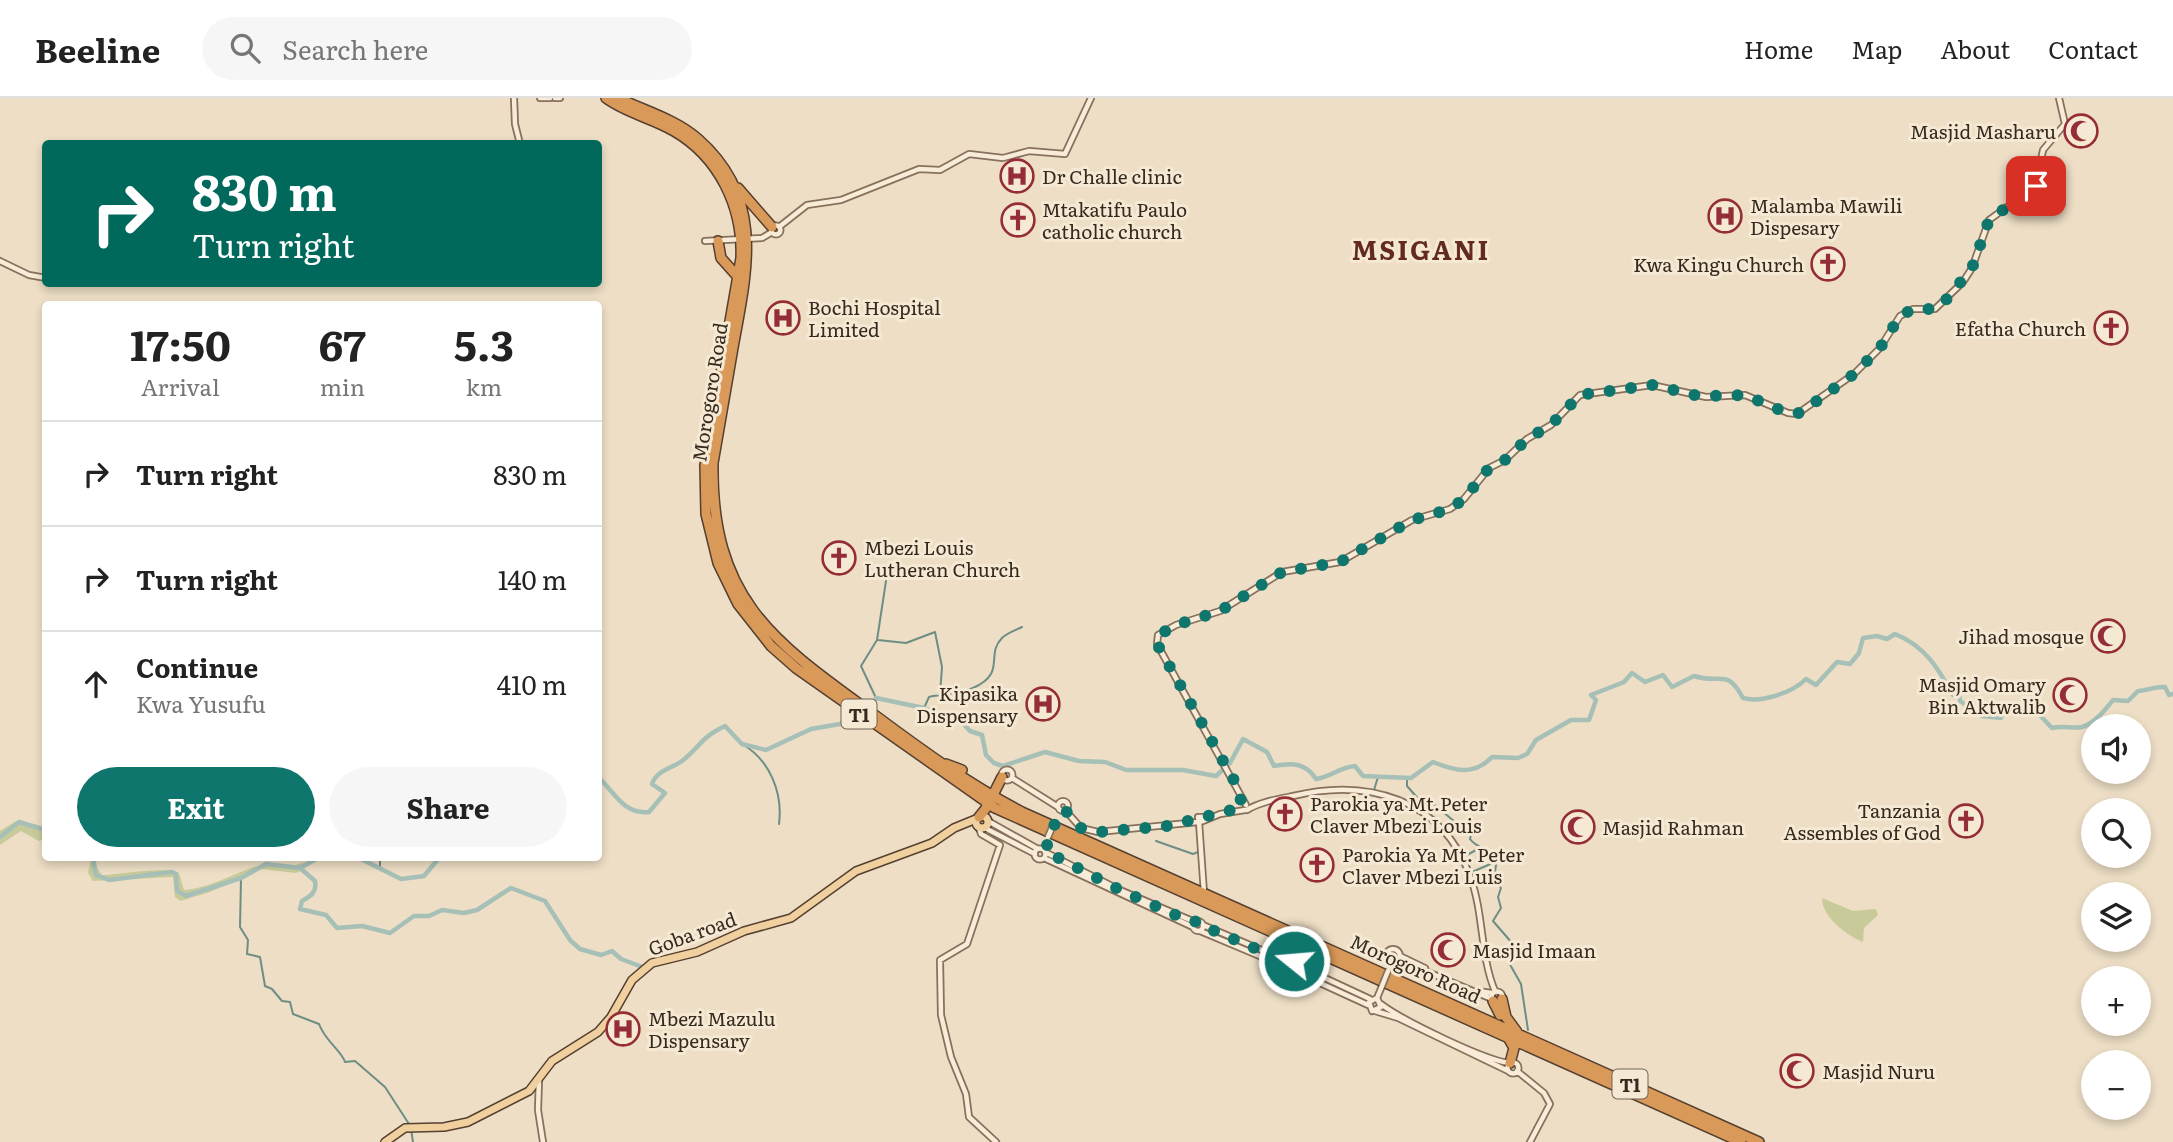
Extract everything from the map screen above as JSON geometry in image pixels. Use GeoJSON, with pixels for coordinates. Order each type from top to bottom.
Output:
{"type":"FeatureCollection","features":[{"type":"Feature","properties":{"kind":"highway","name":"Morogoro Road"},"geometry":{"type":"LineString","coordinates":[[606,98],[674,131],[708,159],[721,177],[734,204],[743,236],[748,261],[713,463],[712,492],[721,548],[742,596],[777,641],[987,798]]}},
{"type":"Feature","properties":{"kind":"highway","name":"Morogoro Road"},"geometry":{"type":"LineString","coordinates":[[618,98],[670,121],[697,138],[732,181],[742,206],[743,236],[738,277],[709,441],[704,487],[713,546],[726,582],[754,627],[796,668],[997,804],[1741,1142]]}},
{"type":"Feature","properties":{"kind":"highway"},"geometry":{"type":"LineString","coordinates":[[732,181],[775,229]]}},
{"type":"Feature","properties":{"kind":"highway"},"geometry":{"type":"LineString","coordinates":[[730,240],[743,236]]}},
{"type":"Feature","properties":{"kind":"highway"},"geometry":{"type":"LineString","coordinates":[[718,241],[721,258],[738,277]]}},
{"type":"Feature","properties":{"kind":"highway"},"geometry":{"type":"LineString","coordinates":[[937,761],[962,770]]}},
{"type":"Feature","properties":{"kind":"highway"},"geometry":{"type":"LineString","coordinates":[[980,823],[987,807],[987,798],[1008,779]]}},
{"type":"Feature","properties":{"kind":"highway"},"geometry":{"type":"LineString","coordinates":[[980,823],[997,804],[998,794],[1008,779]]}},
{"type":"Feature","properties":{"kind":"highway","name":"Morogoro Road"},"geometry":{"type":"LineString","coordinates":[[997,804],[1521,1034],[1759,1142]]}},
{"type":"Feature","properties":{"kind":"highway"},"geometry":{"type":"LineString","coordinates":[[1495,997],[1501,1017],[1496,1023]]}},
{"type":"Feature","properties":{"kind":"highway"},"geometry":{"type":"LineString","coordinates":[[1495,997],[1506,1017],[1521,1034]]}},
{"type":"Feature","properties":{"kind":"highway"},"geometry":{"type":"LineString","coordinates":[[1508,1037],[1514,1048],[1513,1067]]}},
{"type":"Feature","properties":{"kind":"highway"},"geometry":{"type":"LineString","coordinates":[[1513,1067],[1518,1051],[1527,1046]]}},
{"type":"Feature","properties":{"kind":"main road","name":"Goba road"},"geometry":{"type":"LineString","coordinates":[[385,1142],[405,1128],[444,1128],[475,1119],[522,1096],[552,1061],[598,1032],[611,1017],[632,980],[652,963],[694,953],[744,931],[791,918],[856,871],[980,823]]}},
{"type":"Feature","properties":{"kind":"street"},"geometry":{"type":"LineString","coordinates":[[514,98],[519,140]]}},
{"type":"Feature","properties":{"kind":"street"},"geometry":{"type":"LineString","coordinates":[[540,98],[560,98]]}},
{"type":"Feature","properties":{"kind":"street"},"geometry":{"type":"LineString","coordinates":[[743,236],[762,238],[807,205],[841,200],[919,169],[940,170],[969,154],[1005,158],[1029,150],[1065,153],[1091,98]]}},
{"type":"Feature","properties":{"kind":"street"},"geometry":{"type":"LineString","coordinates":[[1244,807],[1224,764],[1156,640],[1158,635],[1176,625],[1212,614],[1282,572],[1340,562],[1412,520],[1456,505],[1486,471],[1505,460],[1527,439],[1551,425],[1580,395],[1652,385],[1699,396],[1745,395],[1787,413],[1800,413],[1854,374],[1880,348],[1900,316],[1913,309],[1935,309],[1963,282],[1972,268],[1989,220],[2032,190],[2039,180],[2043,150],[2065,124],[2059,98]]}},
{"type":"Feature","properties":{"kind":"street"},"geometry":{"type":"LineString","coordinates":[[705,242],[730,240]]}},
{"type":"Feature","properties":{"kind":"street"},"geometry":{"type":"LineString","coordinates":[[0,261],[29,275],[42,277]]}},
{"type":"Feature","properties":{"kind":"street"},"geometry":{"type":"LineString","coordinates":[[1008,779],[1068,804],[1061,809]]}},
{"type":"Feature","properties":{"kind":"street"},"geometry":{"type":"LineString","coordinates":[[1041,793],[1089,832],[1137,830],[1190,822],[1317,791],[1357,789],[1394,797],[1429,818],[1454,844],[1469,874],[1480,909],[1495,997]]}},
{"type":"Feature","properties":{"kind":"street"},"geometry":{"type":"LineString","coordinates":[[980,823],[1035,854],[1038,859],[1061,809],[1062,801]]}},
{"type":"Feature","properties":{"kind":"street"},"geometry":{"type":"LineString","coordinates":[[1201,820],[1205,894]]}},
{"type":"Feature","properties":{"kind":"street"},"geometry":{"type":"LineString","coordinates":[[980,823],[1287,968],[1291,973],[1296,972],[1369,1002],[1377,998],[1391,962],[1399,958]]}},
{"type":"Feature","properties":{"kind":"street"},"geometry":{"type":"LineString","coordinates":[[980,823],[981,834],[1000,845],[967,944],[940,960],[941,1015],[951,1058],[966,1094],[971,1121],[996,1142]]}},
{"type":"Feature","properties":{"kind":"street"},"geometry":{"type":"LineString","coordinates":[[1035,854],[1042,851]]}},
{"type":"Feature","properties":{"kind":"street"},"geometry":{"type":"LineString","coordinates":[[1194,924],[1195,931],[1202,928],[1295,962],[1369,1002],[1375,1011],[1398,1018],[1513,1067]]}},
{"type":"Feature","properties":{"kind":"street"},"geometry":{"type":"LineString","coordinates":[[1391,962],[1387,958],[1389,950],[1396,950],[1399,958],[1495,997]]}},
{"type":"Feature","properties":{"kind":"street"},"geometry":{"type":"LineString","coordinates":[[1287,968],[1290,962]]}},
{"type":"Feature","properties":{"kind":"street"},"geometry":{"type":"LineString","coordinates":[[1296,972],[1299,966]]}},
{"type":"Feature","properties":{"kind":"street"},"geometry":{"type":"LineString","coordinates":[[1377,998],[1381,1004],[1513,1067],[1544,1093],[1550,1104],[1530,1142]]}},
{"type":"Feature","properties":{"kind":"street"},"geometry":{"type":"LineString","coordinates":[[1375,1011],[1381,1004]]}},
{"type":"Feature","properties":{"kind":"street"},"geometry":{"type":"LineString","coordinates":[[539,1079],[538,1110],[543,1142]]}},
{"type":"Feature","properties":{"kind":"green space"},"geometry":{"type":"Polygon","coordinates":[[[16,821],[42,830],[42,840],[39,841],[21,831],[0,845],[0,831],[16,821]]]}},
{"type":"Feature","properties":{"kind":"green space"},"geometry":{"type":"Polygon","coordinates":[[[90,861],[97,861],[95,865],[102,875],[173,871],[179,873],[184,890],[205,886],[264,864],[293,865],[303,862],[302,870],[296,873],[262,869],[210,892],[180,901],[175,897],[173,877],[93,881],[88,873],[90,861]]]}},
{"type":"Feature","properties":{"kind":"green space"},"geometry":{"type":"Polygon","coordinates":[[[1822,898],[1853,911],[1876,909],[1878,915],[1864,928],[1863,942],[1849,935],[1830,918],[1822,898]]]}},
{"type":"Feature","properties":{"kind":"waterway"},"geometry":{"type":"LineString","coordinates":[[876,698],[861,666],[877,640],[886,581]]}},
{"type":"Feature","properties":{"kind":"waterway"},"geometry":{"type":"LineString","coordinates":[[924,708],[929,697],[963,692],[983,682],[993,670],[997,644],[1004,636],[1022,627]]}},
{"type":"Feature","properties":{"kind":"waterway"},"geometry":{"type":"LineString","coordinates":[[878,640],[906,643],[935,632],[942,667],[940,694]]}},
{"type":"Feature","properties":{"kind":"waterway"},"geometry":{"type":"LineString","coordinates":[[870,706],[876,698],[924,708],[961,721],[970,731],[982,735],[986,755],[994,763],[1003,766],[1045,752],[1079,761],[1105,762],[1126,770],[1183,770],[1216,776],[1230,763],[1243,739],[1267,752],[1274,766],[1298,765],[1307,769],[1316,779],[1355,766],[1363,776],[1411,778],[1433,762],[1464,770],[1478,767],[1492,757],[1518,758],[1527,754],[1536,740],[1571,720],[1589,720],[1596,700],[1591,695],[1624,682],[1632,673],[1645,682],[1663,675],[1672,687],[1694,676],[1722,679],[1732,683],[1743,698],[1776,696],[1793,689],[1806,679],[1816,685],[1837,662],[1850,664],[1859,653],[1863,638],[1877,636],[1887,639],[1895,634],[1923,651],[1953,695],[1959,693],[1960,701],[1982,716],[2001,718],[2005,708],[2022,712],[2035,710],[2052,728],[2079,727],[2095,720],[2113,700],[2128,701],[2138,691],[2165,687],[2169,695],[2173,694]]}},
{"type":"Feature","properties":{"kind":"waterway"},"geometry":{"type":"LineString","coordinates":[[602,781],[632,810],[649,812],[665,793],[652,784],[654,779],[682,761],[705,738],[725,726],[742,744],[766,750],[811,729],[840,724],[854,715]]}},
{"type":"Feature","properties":{"kind":"waterway"},"geometry":{"type":"LineString","coordinates":[[742,744],[760,759],[772,778],[779,801],[779,824]]}},
{"type":"Feature","properties":{"kind":"waterway"},"geometry":{"type":"LineString","coordinates":[[1374,790],[1378,777]]}},
{"type":"Feature","properties":{"kind":"waterway"},"geometry":{"type":"LineString","coordinates":[[1407,778],[1407,786],[1421,802],[1435,805],[1455,822],[1472,830],[1470,839],[1497,858],[1494,879],[1501,888],[1498,897],[1501,908],[1493,921],[1512,943],[1508,961],[1521,984],[1528,1030]]}},
{"type":"Feature","properties":{"kind":"waterway"},"geometry":{"type":"LineString","coordinates":[[0,837],[19,822],[42,829]]}},
{"type":"Feature","properties":{"kind":"waterway"},"geometry":{"type":"LineString","coordinates":[[1161,829],[1177,826]]}},
{"type":"Feature","properties":{"kind":"waterway"},"geometry":{"type":"LineString","coordinates":[[1156,841],[1193,854],[1198,852],[1198,842]]}},
{"type":"Feature","properties":{"kind":"waterway"},"geometry":{"type":"LineString","coordinates":[[1463,857],[1480,848]]}},
{"type":"Feature","properties":{"kind":"waterway"},"geometry":{"type":"LineString","coordinates":[[94,861],[96,875],[109,880],[172,872],[176,874],[177,891],[186,896],[241,878],[266,864],[300,868],[313,861]]}},
{"type":"Feature","properties":{"kind":"waterway"},"geometry":{"type":"LineString","coordinates":[[365,861],[401,879],[424,876],[436,861]]}},
{"type":"Feature","properties":{"kind":"waterway"},"geometry":{"type":"LineString","coordinates":[[380,861],[380,866]]}},
{"type":"Feature","properties":{"kind":"waterway"},"geometry":{"type":"LineString","coordinates":[[1472,872],[1495,862]]}},
{"type":"Feature","properties":{"kind":"waterway"},"geometry":{"type":"LineString","coordinates":[[300,868],[315,881],[313,893],[302,901],[300,909],[326,915],[337,928],[362,926],[390,933],[414,916],[429,916],[442,910],[464,913],[477,910],[511,888],[545,901],[570,940],[580,949],[601,955],[612,951],[621,959],[645,968]]}},
{"type":"Feature","properties":{"kind":"waterway"},"geometry":{"type":"LineString","coordinates":[[241,878],[240,927],[248,940],[247,954],[260,957],[265,986],[272,989],[282,1001],[290,1002],[293,1014],[319,1024],[345,1062],[355,1061],[385,1087],[409,1124]]}},
{"type":"Feature","properties":{"kind":"waterway"},"geometry":{"type":"LineString","coordinates":[[943,993],[943,1004]]}},
{"type":"Feature","properties":{"kind":"waterway"},"geometry":{"type":"LineString","coordinates":[[411,1129],[413,1142]]}},
{"type":"Feature","properties":{"kind":"place","name":"Masjid Masharu"},"geometry":{"type":"Point","coordinates":[2081,131]}},
{"type":"Feature","properties":{"kind":"place","name":"Dr Challe clinic"},"geometry":{"type":"Point","coordinates":[1017,176]}},
{"type":"Feature","properties":{"kind":"place","name":"Malamba Mawili Dispesary"},"geometry":{"type":"Point","coordinates":[1725,216]}},
{"type":"Feature","properties":{"kind":"place","name":"Mtakatifu Paulo catholic church"},"geometry":{"type":"Point","coordinates":[1018,220]}},
{"type":"Feature","properties":{"kind":"place","name":"Kwa Kingu Church"},"geometry":{"type":"Point","coordinates":[1828,264]}},
{"type":"Feature","properties":{"kind":"place","name":"Bochi Hospital Limited"},"geometry":{"type":"Point","coordinates":[783,318]}},
{"type":"Feature","properties":{"kind":"place","name":"Efatha Church"},"geometry":{"type":"Point","coordinates":[2111,328]}},
{"type":"Feature","properties":{"kind":"place","name":"Mbezi Louis Lutheran Church"},"geometry":{"type":"Point","coordinates":[839,558]}},
{"type":"Feature","properties":{"kind":"place","name":"Jihad mosque"},"geometry":{"type":"Point","coordinates":[2108,636]}},
{"type":"Feature","properties":{"kind":"place","name":"Masjid Omary Bin Aktwalib"},"geometry":{"type":"Point","coordinates":[2070,695]}},
{"type":"Feature","properties":{"kind":"place","name":"Kipasika Dispensary"},"geometry":{"type":"Point","coordinates":[1043,704]}},
{"type":"Feature","properties":{"kind":"place","name":"Parokia ya Mt.Peter Claver Mbezi Louis"},"geometry":{"type":"Point","coordinates":[1285,814]}},
{"type":"Feature","properties":{"kind":"place","name":"Tanzania Assembles of God"},"geometry":{"type":"Point","coordinates":[1966,821]}},
{"type":"Feature","properties":{"kind":"place","name":"Masjid Rahman"},"geometry":{"type":"Point","coordinates":[1578,827]}},
{"type":"Feature","properties":{"kind":"place","name":"Parokia Ya Mt. Peter Claver Mbezi Luis"},"geometry":{"type":"Point","coordinates":[1317,865]}},
{"type":"Feature","properties":{"kind":"place","name":"Masjid Imaan"},"geometry":{"type":"Point","coordinates":[1448,950]}},
{"type":"Feature","properties":{"kind":"place","name":"Mbezi Mazulu Dispensary"},"geometry":{"type":"Point","coordinates":[623,1029]}},
{"type":"Feature","properties":{"kind":"place","name":"Masjid Nuru"},"geometry":{"type":"Point","coordinates":[1797,1071]}},
{"type":"Feature","properties":{"kind":"district","name":"MSIGANI"},"geometry":{"type":"Point","coordinates":[1421,248]}},
{"type":"Feature","properties":{"kind":"route"},"geometry":{"type":"LineString","coordinates":[[1294,961],[1287,962],[1205,927],[1198,921],[1189,921],[1166,911],[1045,852],[1045,843],[1058,815],[1065,810],[1081,828],[1098,832],[1168,826],[1243,807],[1243,800],[1235,782],[1157,644],[1157,636],[1176,625],[1220,611],[1282,572],[1340,562],[1412,520],[1450,509],[1469,494],[1489,468],[1505,460],[1522,442],[1551,425],[1570,401],[1580,395],[1652,385],[1699,396],[1745,395],[1768,402],[1787,413],[1800,413],[1847,381],[1880,348],[1904,312],[1913,309],[1935,309],[1945,301],[1972,268],[1989,220],[2036,186]]}}]}
